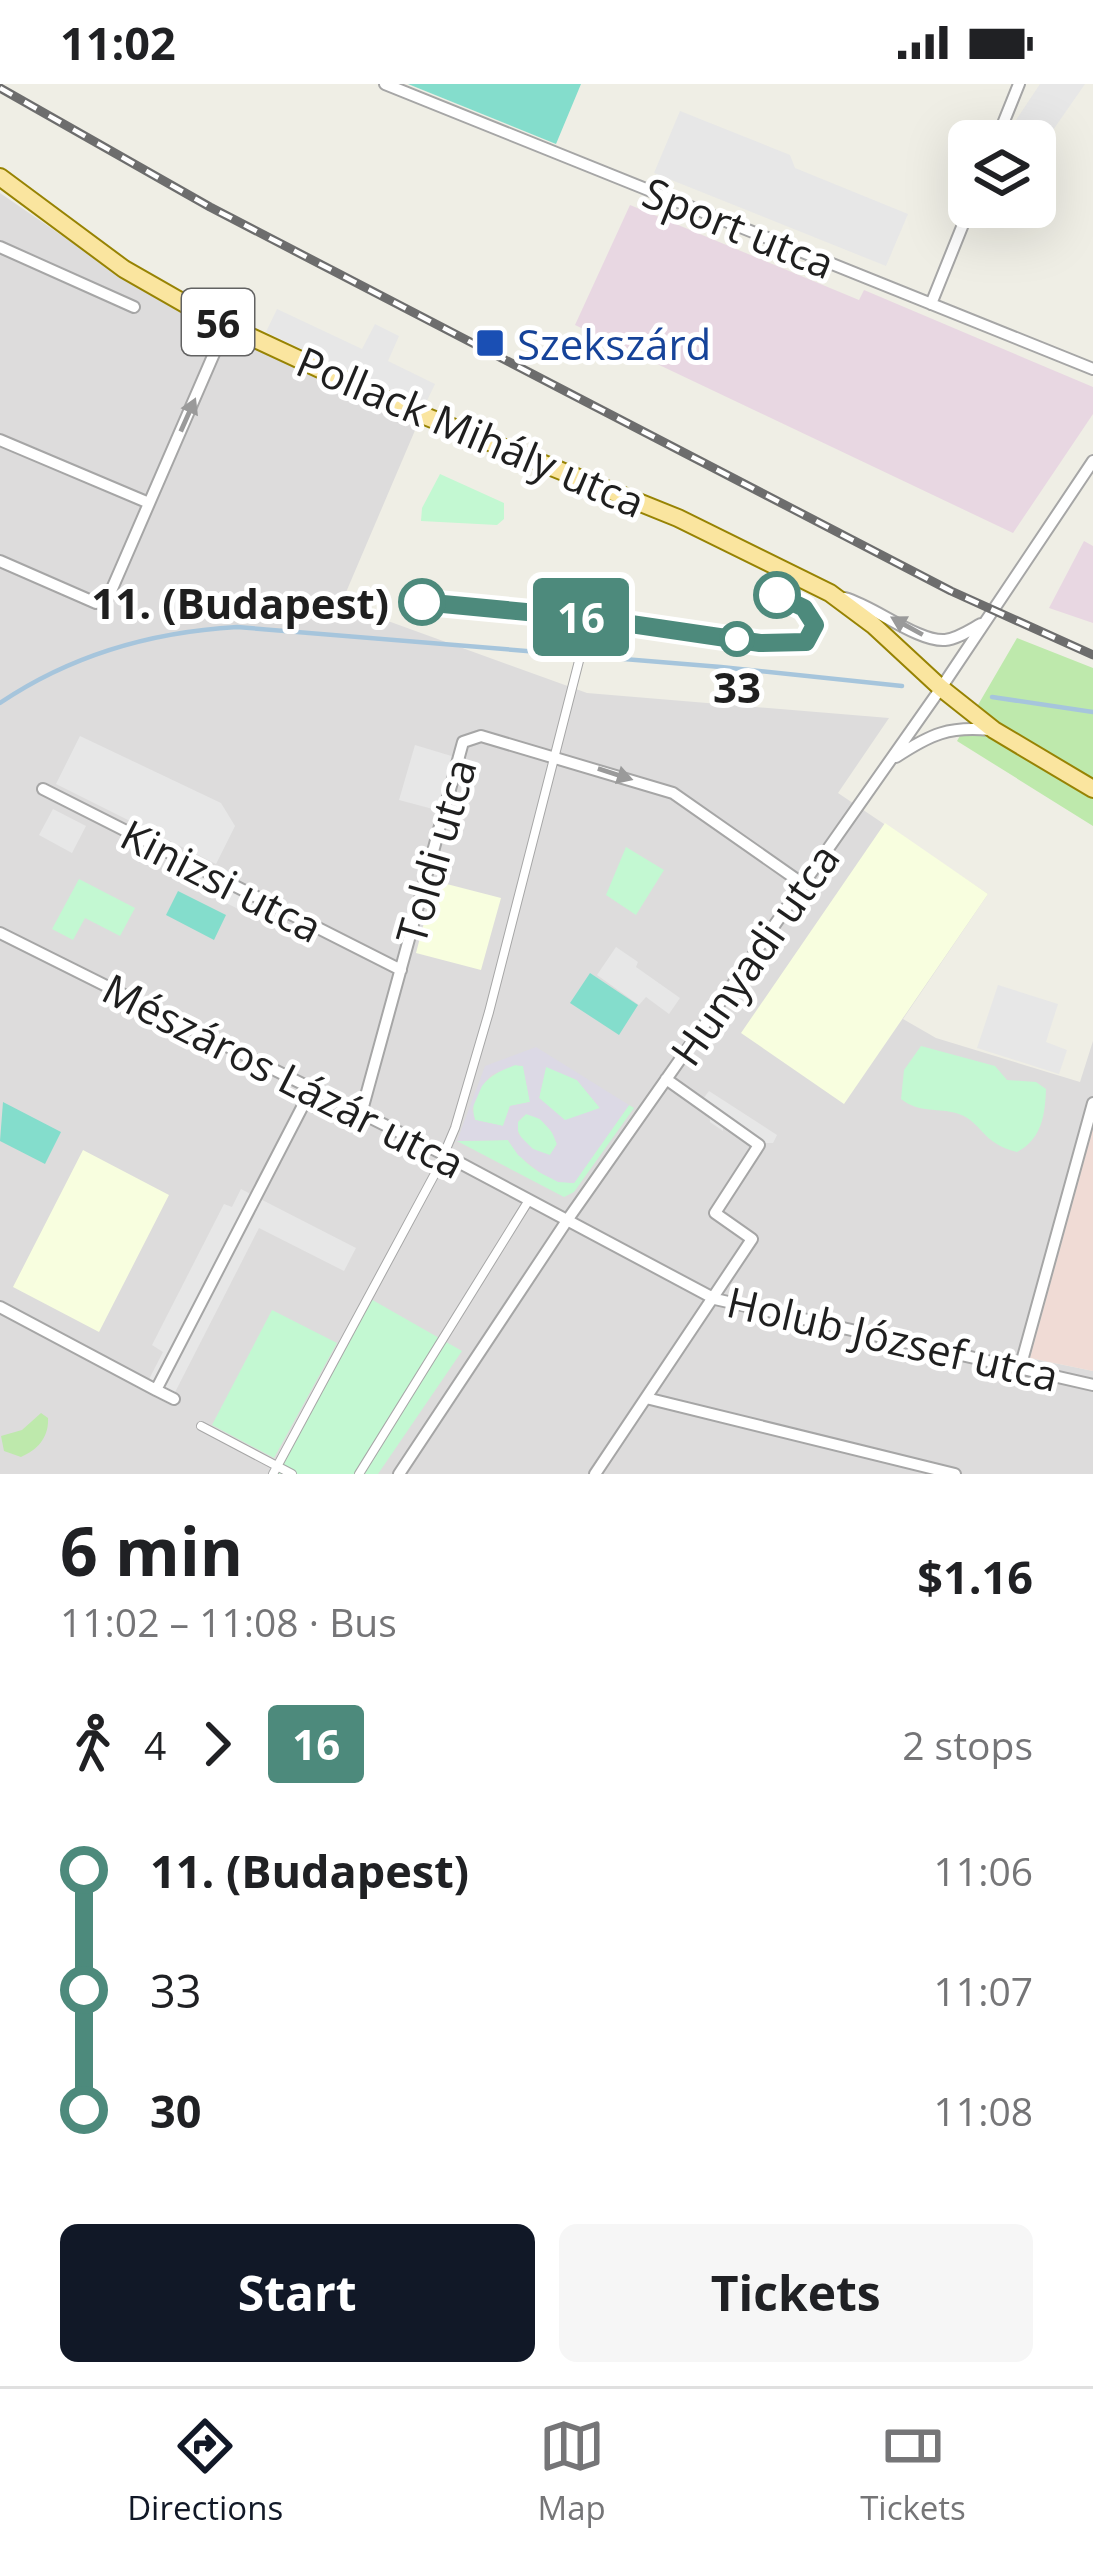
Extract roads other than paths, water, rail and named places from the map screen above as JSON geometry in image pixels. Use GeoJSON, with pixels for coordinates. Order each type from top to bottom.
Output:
{"type":"FeatureCollection","features":[{"type":"Feature","properties":{"kind":"main road","name":"Pollack Mihály utca"},"geometry":{"type":"LineString","coordinates":[[0,177],[124,269],[226,326],[395,404],[678,518],[830,593],[873,625],[941,688]]}},
{"type":"Feature","properties":{"kind":"main road","name":"56"},"geometry":{"type":"LineString","coordinates":[[941,688],[994,730],[1093,789]]}},
{"type":"Feature","properties":{"kind":"street","name":"Sport utca"},"geometry":{"type":"LineString","coordinates":[[385,84],[1093,369]]}},
{"type":"Feature","properties":{"kind":"street"},"geometry":{"type":"LineString","coordinates":[[1004,120],[1019,84]]}},
{"type":"Feature","properties":{"kind":"street"},"geometry":{"type":"LineString","coordinates":[[931,304],[962,228]]}},
{"type":"Feature","properties":{"kind":"street"},"geometry":{"type":"LineString","coordinates":[[0,247],[134,307]]}},
{"type":"Feature","properties":{"kind":"street"},"geometry":{"type":"LineString","coordinates":[[0,561],[96,603],[108,598],[226,326]]}},
{"type":"Feature","properties":{"kind":"street"},"geometry":{"type":"LineString","coordinates":[[0,440],[149,503]]}},
{"type":"Feature","properties":{"kind":"street","name":"Hunyadi utca"},"geometry":{"type":"LineString","coordinates":[[407,1469],[568,1219],[941,688],[1093,460]]}},
{"type":"Feature","properties":{"kind":"street","name":"Pollack Mihály utca"},"geometry":{"type":"LineString","coordinates":[[830,593],[867,604],[931,639],[951,640],[984,623]]}},
{"type":"Feature","properties":{"kind":"street"},"geometry":{"type":"LineString","coordinates":[[276,1470],[445,1155],[489,1012],[590,618]]}},
{"type":"Feature","properties":{"kind":"street"},"geometry":{"type":"LineString","coordinates":[[889,763],[940,732],[958,727],[994,730]]}},
{"type":"Feature","properties":{"kind":"street","name":"Toldi utca"},"geometry":{"type":"LineString","coordinates":[[361,1114],[463,742],[481,736],[674,793],[803,884]]}},
{"type":"Feature","properties":{"kind":"street","name":"Kinizsi utca"},"geometry":{"type":"LineString","coordinates":[[43,789],[401,970]]}},
{"type":"Feature","properties":{"kind":"street","name":"Mészáros Lázár utca"},"geometry":{"type":"LineString","coordinates":[[0,933],[568,1219]]}},
{"type":"Feature","properties":{"kind":"street"},"geometry":{"type":"LineString","coordinates":[[595,1474],[752,1239],[715,1213],[760,1145],[666,1079]]}},
{"type":"Feature","properties":{"kind":"street"},"geometry":{"type":"LineString","coordinates":[[156,1390],[311,1090]]}},
{"type":"Feature","properties":{"kind":"street"},"geometry":{"type":"LineString","coordinates":[[1020,1368],[1093,1103]]}},
{"type":"Feature","properties":{"kind":"street"},"geometry":{"type":"LineString","coordinates":[[358,1474],[530,1199]]}},
{"type":"Feature","properties":{"kind":"street","name":"Holub József utca"},"geometry":{"type":"LineString","coordinates":[[568,1219],[715,1299],[1093,1385]]}},
{"type":"Feature","properties":{"kind":"street"},"geometry":{"type":"LineString","coordinates":[[0,1307],[174,1400]]}},
{"type":"Feature","properties":{"kind":"street"},"geometry":{"type":"LineString","coordinates":[[646,1398],[955,1474]]}},
{"type":"Feature","properties":{"kind":"street"},"geometry":{"type":"LineString","coordinates":[[201,1426],[276,1470],[292,1474]]}},
{"type":"Feature","properties":{"kind":"waterway"},"geometry":{"type":"LineString","coordinates":[[0,703],[55,672],[113,649],[174,634],[237,627],[902,686]]}},
{"type":"Feature","properties":{"kind":"waterway"},"geometry":{"type":"LineString","coordinates":[[992,697],[1093,712]]}},
{"type":"Feature","properties":{"kind":"railway"},"geometry":{"type":"LineString","coordinates":[[0,88],[210,207],[951,591],[1093,655]]}},
{"type":"Feature","properties":{"kind":"place","name":"Szekszárd"},"geometry":{"type":"Point","coordinates":[490,343]}},
{"type":"Feature","properties":{"kind":"place","name":"11. (Budapest)"},"geometry":{"type":"Point","coordinates":[422,602]}},
{"type":"Feature","properties":{"kind":"place","name":"33"},"geometry":{"type":"Point","coordinates":[737,639]}}]}
